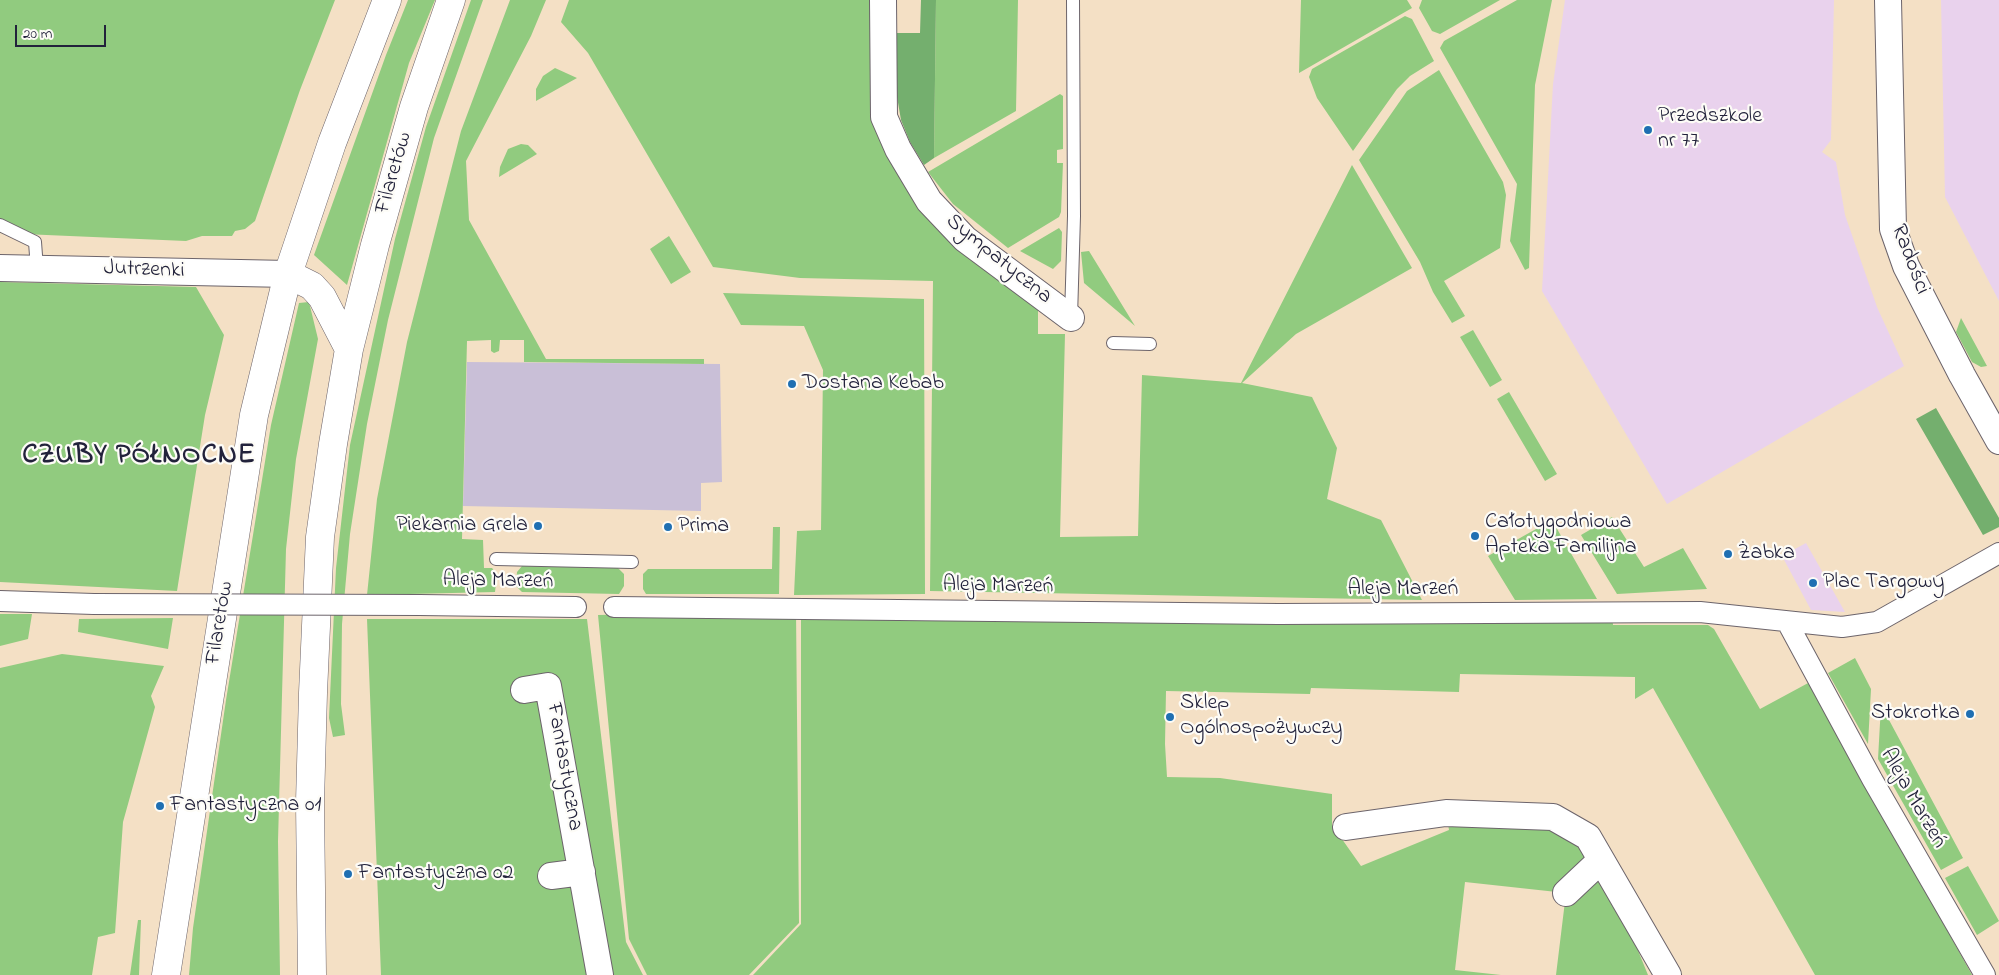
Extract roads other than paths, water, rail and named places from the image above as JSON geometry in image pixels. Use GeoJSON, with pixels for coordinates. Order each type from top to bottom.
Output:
{"type":"FeatureCollection","features":[{"type":"Feature","properties":{"kind":"main road","name":"Filaretów"},"geometry":{"type":"LineString","coordinates":[[166,975],[245,462],[254,415],[288,274],[332,143],[387,0]]}},
{"type":"Feature","properties":{"kind":"main road","name":"Filaretów"},"geometry":{"type":"LineString","coordinates":[[312,975],[310,802],[320,537],[349,349],[375,245],[414,107],[451,0]]}},
{"type":"Feature","properties":{"kind":"main road"},"geometry":{"type":"LineString","coordinates":[[288,274],[312,286],[322,297],[349,349]]}},
{"type":"Feature","properties":{"kind":"street","name":"Sympatyczna"},"geometry":{"type":"LineString","coordinates":[[884,0],[884,117],[898,149],[928,201],[965,239],[1071,318]]}},
{"type":"Feature","properties":{"kind":"street","name":"Radości"},"geometry":{"type":"LineString","coordinates":[[1888,0],[1893,229],[1910,274],[1962,375],[1999,441]]}},
{"type":"Feature","properties":{"kind":"street","name":"Jutrzenki"},"geometry":{"type":"LineString","coordinates":[[0,268],[288,274]]}},
{"type":"Feature","properties":{"kind":"street"},"geometry":{"type":"LineString","coordinates":[[1787,622],[1842,627],[1877,622],[1999,553]]}},
{"type":"Feature","properties":{"kind":"street","name":"Aleja Marzeń"},"geometry":{"type":"LineString","coordinates":[[0,601],[94,604],[576,607]]}},
{"type":"Feature","properties":{"kind":"street","name":"Aleja Marzeń"},"geometry":{"type":"LineString","coordinates":[[614,607],[1278,614],[1700,612],[1787,622],[1872,779],[1985,975]]}},
{"type":"Feature","properties":{"kind":"street","name":"Fantastyczna"},"geometry":{"type":"LineString","coordinates":[[524,690],[548,686],[600,975]]}},
{"type":"Feature","properties":{"kind":"street"},"geometry":{"type":"LineString","coordinates":[[1346,827],[1446,812],[1552,817],[1588,837],[1668,975]]}},
{"type":"Feature","properties":{"kind":"street"},"geometry":{"type":"LineString","coordinates":[[1566,893],[1601,860]]}},
{"type":"Feature","properties":{"kind":"street"},"geometry":{"type":"LineString","coordinates":[[551,876],[582,872]]}},
{"type":"Feature","properties":{"kind":"lane"},"geometry":{"type":"LineString","coordinates":[[1071,318],[1074,216],[1073,0]]}},
{"type":"Feature","properties":{"kind":"lane"},"geometry":{"type":"LineString","coordinates":[[0,225],[35,242],[37,269]]}},
{"type":"Feature","properties":{"kind":"lane"},"geometry":{"type":"LineString","coordinates":[[1113,343],[1150,344]]}},
{"type":"Feature","properties":{"kind":"lane"},"geometry":{"type":"LineString","coordinates":[[496,559],[632,562]]}},
{"type":"Feature","properties":{"kind":"place","name":"Przedszkole nr 77"},"geometry":{"type":"Point","coordinates":[1648,130]}},
{"type":"Feature","properties":{"kind":"place","name":"Dostana Kebab"},"geometry":{"type":"Point","coordinates":[792,384]}},
{"type":"Feature","properties":{"kind":"place","name":"Piekarnia Grela"},"geometry":{"type":"Point","coordinates":[538,526]}},
{"type":"Feature","properties":{"kind":"place","name":"Prima"},"geometry":{"type":"Point","coordinates":[668,527]}},
{"type":"Feature","properties":{"kind":"place","name":"Całotygodniowa Apteka Familijna"},"geometry":{"type":"Point","coordinates":[1475,536]}},
{"type":"Feature","properties":{"kind":"place","name":"Żabka"},"geometry":{"type":"Point","coordinates":[1728,554]}},
{"type":"Feature","properties":{"kind":"place","name":"Plac Targowy"},"geometry":{"type":"Point","coordinates":[1813,583]}},
{"type":"Feature","properties":{"kind":"place","name":"Stokrotka"},"geometry":{"type":"Point","coordinates":[1970,714]}},
{"type":"Feature","properties":{"kind":"place","name":"Sklep Ogólnospożywczy"},"geometry":{"type":"Point","coordinates":[1170,717]}},
{"type":"Feature","properties":{"kind":"place","name":"Fantastyczna 01"},"geometry":{"type":"Point","coordinates":[160,806]}},
{"type":"Feature","properties":{"kind":"place","name":"Fantastyczna 02"},"geometry":{"type":"Point","coordinates":[348,874]}},
{"type":"Feature","properties":{"kind":"district","name":"CZUBY PÓŁNOCNE"},"geometry":{"type":"Point","coordinates":[139,457]}}]}
